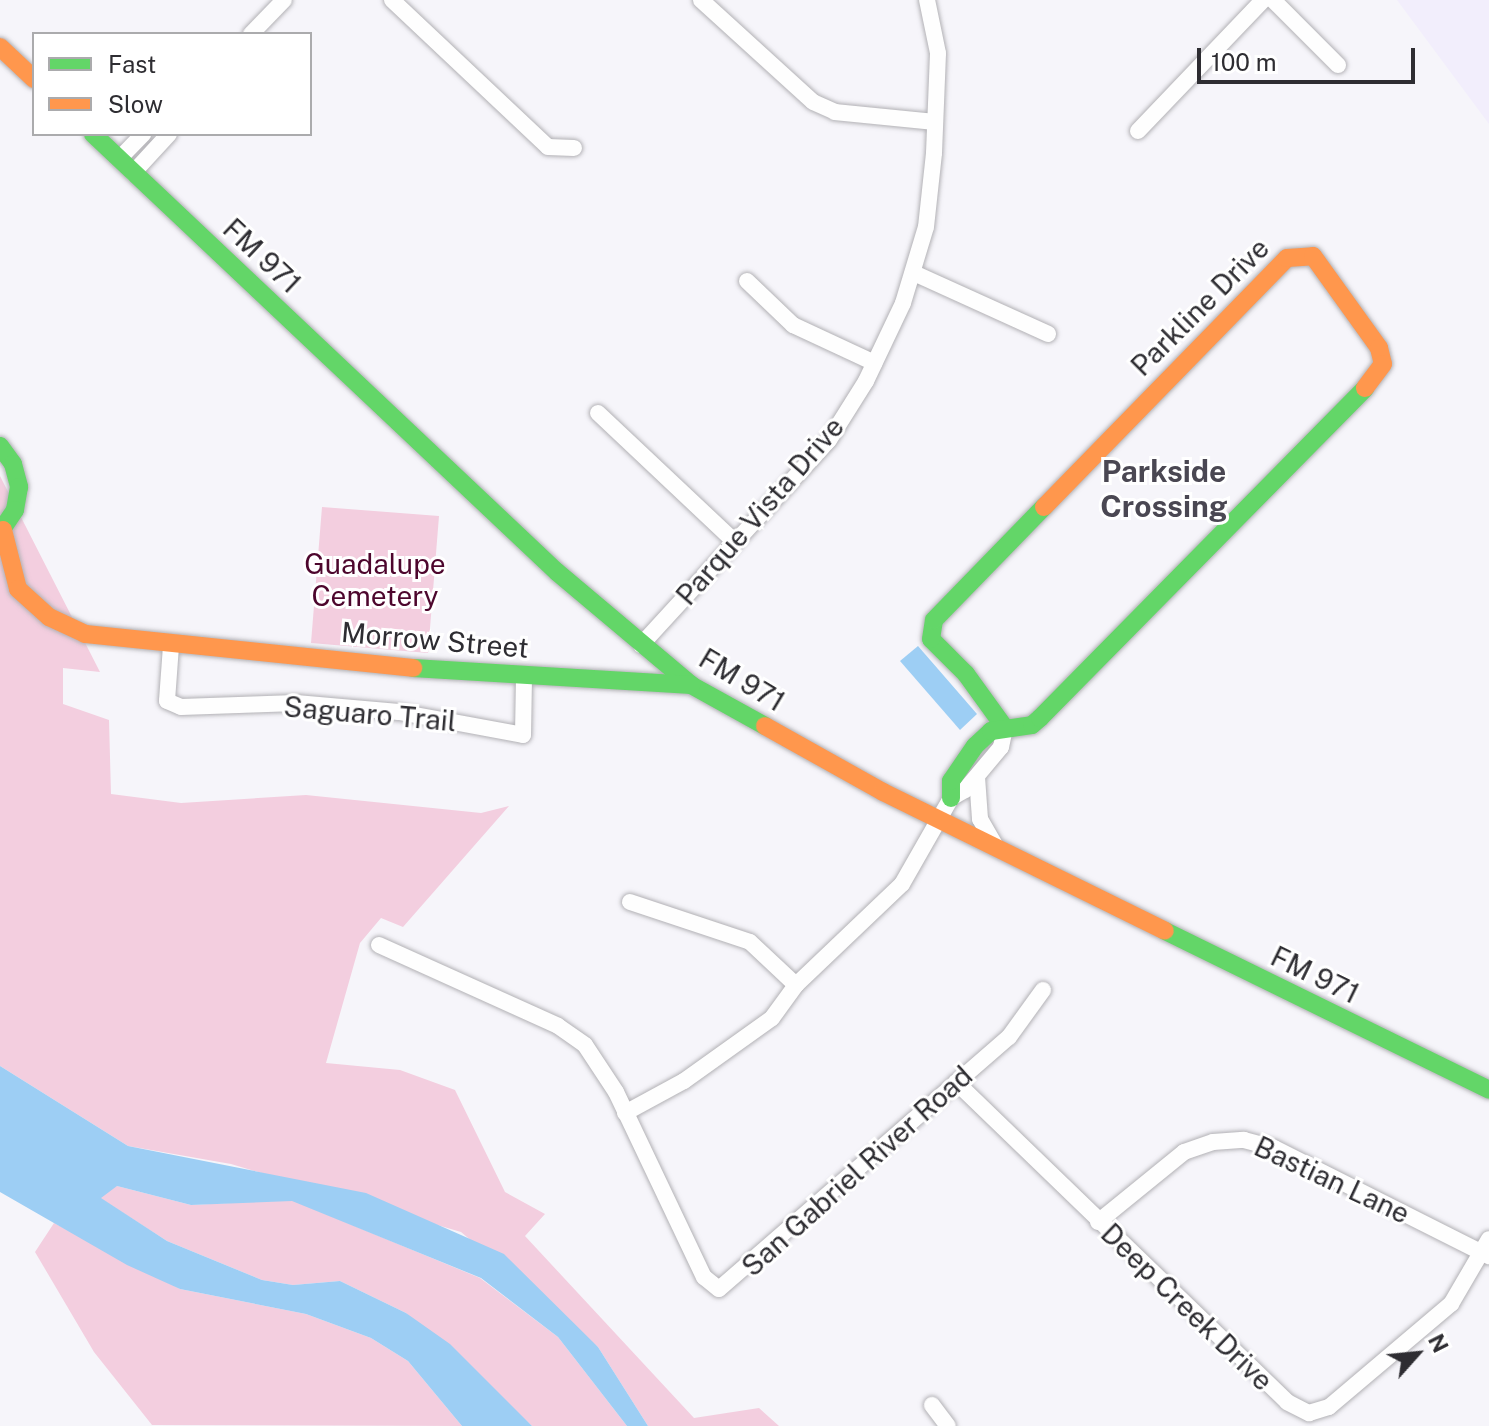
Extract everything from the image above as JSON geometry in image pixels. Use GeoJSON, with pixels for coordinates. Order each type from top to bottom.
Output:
{"type":"FeatureCollection","features":[{"type":"Feature","properties":{"kind":"street"},"geometry":{"type":"LineString","coordinates":[[253,32],[284,0]]}},
{"type":"Feature","properties":{"kind":"street"},"geometry":{"type":"LineString","coordinates":[[392,0],[548,147],[574,148]]}},
{"type":"Feature","properties":{"kind":"street"},"geometry":{"type":"LineString","coordinates":[[701,0],[813,102],[835,112],[935,122]]}},
{"type":"Feature","properties":{"kind":"street","name":"Parque Vista Drive"},"geometry":{"type":"LineString","coordinates":[[641,645],[829,440],[875,363],[916,274],[926,227],[938,53],[927,0]]}},
{"type":"Feature","properties":{"kind":"street"},"geometry":{"type":"LineString","coordinates":[[1138,131],[1263,0]]}},
{"type":"Feature","properties":{"kind":"street"},"geometry":{"type":"LineString","coordinates":[[1273,0],[1338,65]]}},
{"type":"Feature","properties":{"kind":"street"},"geometry":{"type":"LineString","coordinates":[[0,47],[32,77]]}},
{"type":"Feature","properties":{"kind":"street","name":"FM 971"},"geometry":{"type":"LineString","coordinates":[[95,136],[557,572],[691,685],[939,820],[1489,1090]]}},
{"type":"Feature","properties":{"kind":"street"},"geometry":{"type":"LineString","coordinates":[[119,159],[141,136]]}},
{"type":"Feature","properties":{"kind":"street"},"geometry":{"type":"LineString","coordinates":[[133,173],[167,136]]}},
{"type":"Feature","properties":{"kind":"street","name":"Parkline Drive"},"geometry":{"type":"LineString","coordinates":[[625,1113],[669,1091],[761,1027],[796,985],[902,884],[951,798],[977,777],[1001,747],[1005,728],[966,674],[931,639],[934,620],[1287,258],[1313,256],[1379,348],[1383,364],[1378,375],[1040,718],[1032,725],[1005,728],[991,731],[961,762],[951,781],[951,798]]}},
{"type":"Feature","properties":{"kind":"street"},"geometry":{"type":"LineString","coordinates":[[916,274],[1048,334]]}},
{"type":"Feature","properties":{"kind":"street"},"geometry":{"type":"LineString","coordinates":[[747,281],[793,325],[875,363]]}},
{"type":"Feature","properties":{"kind":"street"},"geometry":{"type":"LineString","coordinates":[[598,413],[735,542]]}},
{"type":"Feature","properties":{"kind":"street"},"geometry":{"type":"LineString","coordinates":[[0,446],[13,464],[19,487],[15,510],[2,531]]}},
{"type":"Feature","properties":{"kind":"street","name":"Morrow Street"},"geometry":{"type":"LineString","coordinates":[[2,531],[5,566],[18,589],[49,617],[85,634],[171,646],[524,676],[691,685]]}},
{"type":"Feature","properties":{"kind":"street","name":"Saguaro Trail"},"geometry":{"type":"LineString","coordinates":[[171,646],[167,701],[181,707],[296,703],[399,712],[523,735],[524,676]]}},
{"type":"Feature","properties":{"kind":"street"},"geometry":{"type":"LineString","coordinates":[[977,777],[980,819],[997,849]]}},
{"type":"Feature","properties":{"kind":"street"},"geometry":{"type":"LineString","coordinates":[[630,902],[750,942],[796,985]]}},
{"type":"Feature","properties":{"kind":"street","name":"San Gabriel River Road"},"geometry":{"type":"LineString","coordinates":[[379,945],[558,1026],[600,1062],[697,1265],[719,1289],[1009,1037],[1043,990]]}},
{"type":"Feature","properties":{"kind":"street","name":"Deep Creek Drive"},"geometry":{"type":"LineString","coordinates":[[956,1082],[1287,1402],[1309,1413],[1329,1407],[1451,1304],[1487,1249]]}},
{"type":"Feature","properties":{"kind":"street","name":"Bastian Lane"},"geometry":{"type":"LineString","coordinates":[[1098,1222],[1184,1152],[1213,1142],[1244,1140],[1274,1148],[1487,1249]]}},
{"type":"Feature","properties":{"kind":"street"},"geometry":{"type":"LineString","coordinates":[[932,1405],[948,1426]]}},
{"type":"Feature","properties":{"kind":"shaded area"},"geometry":{"type":"Polygon","coordinates":[[[1397,0],[1489,0],[1489,124],[1397,0]]]}},
{"type":"Feature","properties":{"kind":"green space"},"geometry":{"type":"Polygon","coordinates":[[[0,476],[100,672],[63,668],[63,704],[109,720],[111,794],[181,803],[306,795],[481,813],[509,806],[403,927],[381,918],[360,943],[326,1063],[400,1070],[455,1090],[505,1192],[545,1214],[525,1236],[694,1418],[759,1408],[779,1426],[648,1426],[598,1347],[461,1232],[231,1164],[128,1146],[0,1066],[0,476]]]}},
{"type":"Feature","properties":{"kind":"green space","name":"Guadalupe Cemetery"},"geometry":{"type":"Polygon","coordinates":[[[322,507],[439,516],[428,653],[311,643],[322,507]]]}},
{"type":"Feature","properties":{"kind":"green space"},"geometry":{"type":"Polygon","coordinates":[[[117,1186],[191,1205],[292,1200],[480,1278],[558,1337],[627,1426],[532,1426],[406,1313],[340,1281],[293,1285],[262,1280],[167,1241],[100,1198],[106,1189],[117,1186]]]}},
{"type":"Feature","properties":{"kind":"green space"},"geometry":{"type":"Polygon","coordinates":[[[54,1223],[180,1289],[306,1314],[371,1338],[408,1361],[462,1426],[152,1425],[94,1352],[35,1252],[54,1223]]]}},
{"type":"Feature","properties":{"kind":"water"},"geometry":{"type":"Polygon","coordinates":[[[918,646],[977,714],[960,730],[900,661],[918,646]]]}},
{"type":"Feature","properties":{"kind":"water"},"geometry":{"type":"Polygon","coordinates":[[[0,1066],[128,1146],[366,1193],[504,1254],[598,1347],[648,1426],[627,1426],[558,1337],[481,1278],[292,1201],[191,1205],[117,1186],[101,1198],[167,1241],[262,1280],[293,1285],[340,1281],[406,1313],[450,1344],[532,1426],[462,1426],[408,1361],[371,1338],[306,1314],[180,1289],[127,1265],[0,1192],[0,1066]]]}},
{"type":"Feature","properties":{"kind":"traffic: fast"},"geometry":{"type":"LineString","coordinates":[[95,136],[557,572],[691,685],[765,726]]}},
{"type":"Feature","properties":{"kind":"traffic: fast"},"geometry":{"type":"LineString","coordinates":[[951,798],[951,781],[975,746],[991,731],[1032,725],[1040,718],[1365,388]]}},
{"type":"Feature","properties":{"kind":"traffic: fast"},"geometry":{"type":"LineString","coordinates":[[0,446],[13,464],[19,487],[15,510],[0,532]]}},
{"type":"Feature","properties":{"kind":"traffic: fast"},"geometry":{"type":"LineString","coordinates":[[1005,728],[966,674],[931,639],[934,620],[1044,507]]}},
{"type":"Feature","properties":{"kind":"traffic: fast"},"geometry":{"type":"LineString","coordinates":[[413,668],[691,685]]}},
{"type":"Feature","properties":{"kind":"traffic: fast"},"geometry":{"type":"LineString","coordinates":[[1165,931],[1489,1090]]}},
{"type":"Feature","properties":{"kind":"traffic: slow"},"geometry":{"type":"LineString","coordinates":[[0,47],[32,77]]}},
{"type":"Feature","properties":{"kind":"traffic: slow"},"geometry":{"type":"LineString","coordinates":[[1044,507],[1287,258],[1313,256],[1379,348],[1383,364],[1365,388]]}},
{"type":"Feature","properties":{"kind":"traffic: slow"},"geometry":{"type":"LineString","coordinates":[[3,530],[18,589],[49,617],[85,634],[413,668]]}},
{"type":"Feature","properties":{"kind":"traffic: slow"},"geometry":{"type":"LineString","coordinates":[[765,726],[883,792],[1165,931]]}},
{"type":"Feature","properties":{"kind":"district","name":"Parkside Crossing"},"geometry":{"type":"Point","coordinates":[1164,488]}}]}
